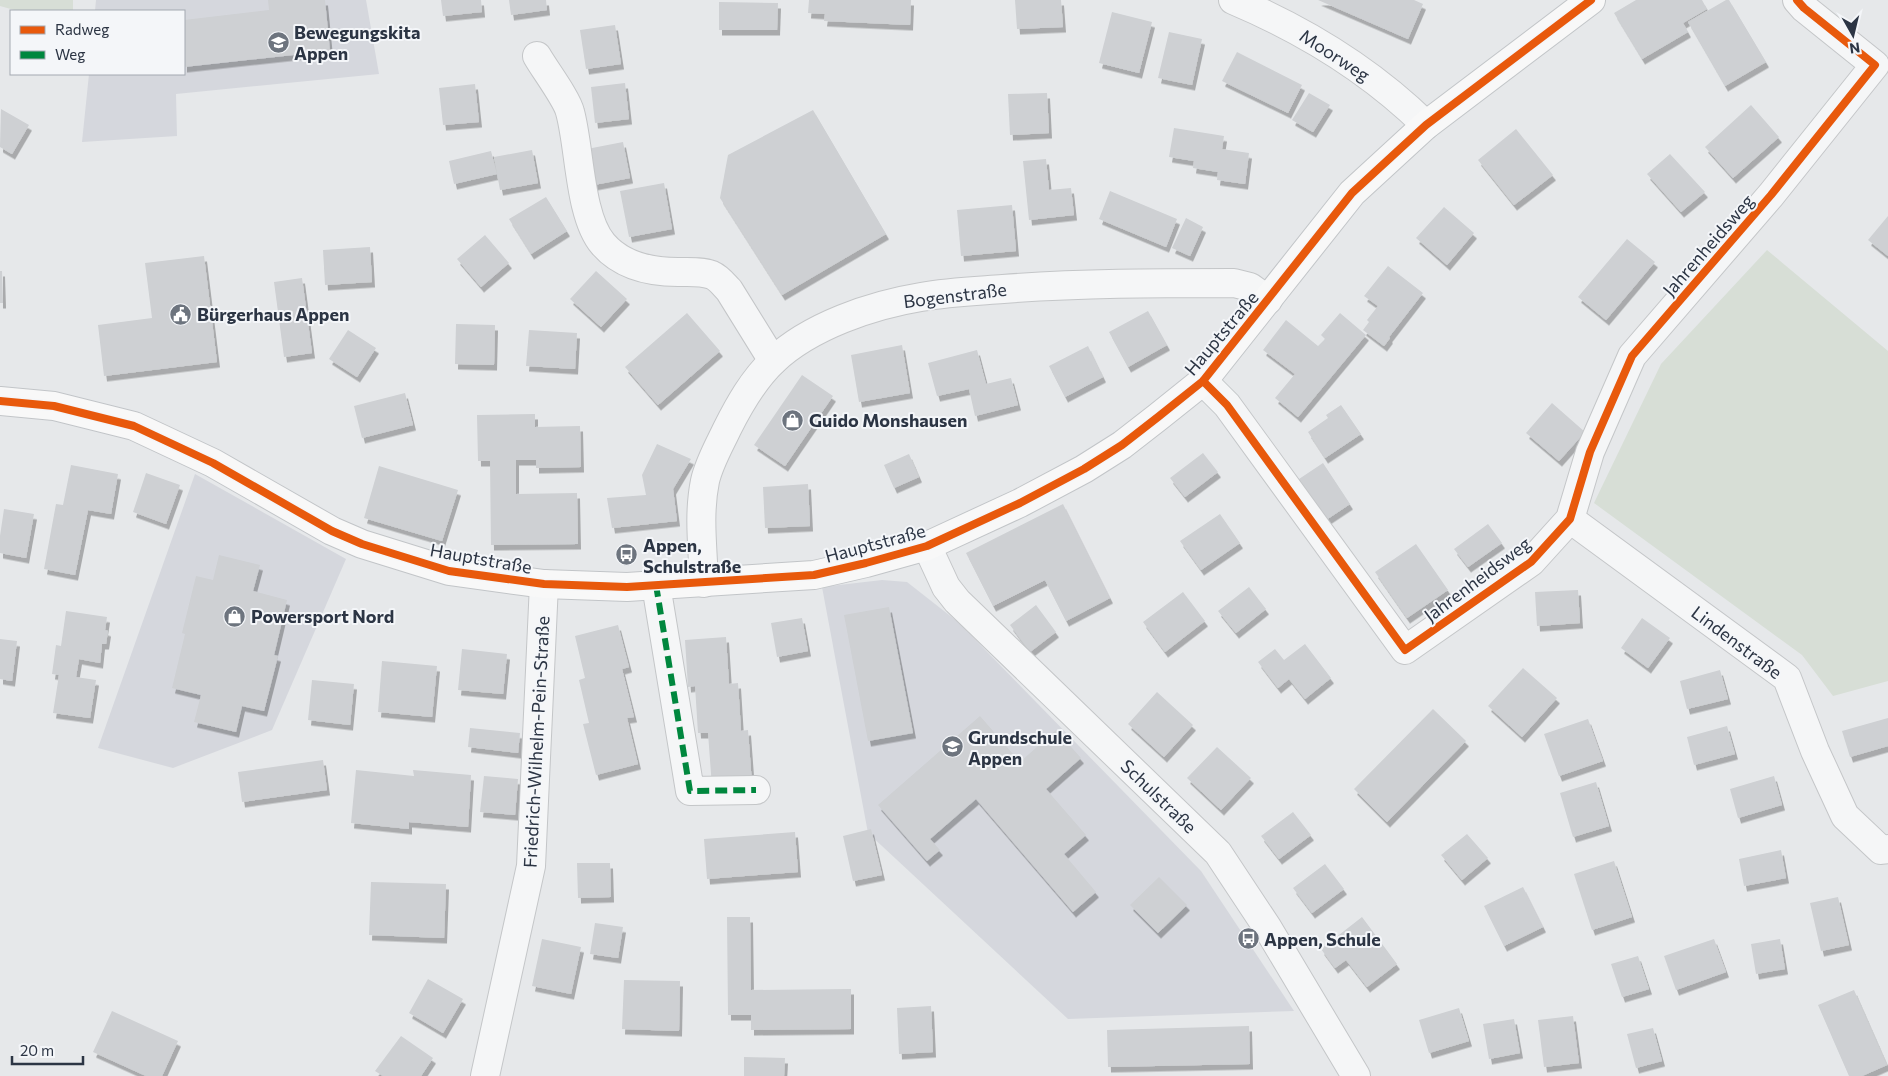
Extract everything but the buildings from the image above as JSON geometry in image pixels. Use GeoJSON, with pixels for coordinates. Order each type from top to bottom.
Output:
{"type":"FeatureCollection","features":[{"type":"Feature","properties":{"kind":"main road","name":"Hauptstraße"},"geometry":{"type":"LineString","coordinates":[[0,400],[54,406],[134,426],[212,463],[332,531],[362,544],[449,572],[544,584],[627,587],[814,575],[866,563],[927,546],[1020,503],[1084,469],[1122,445],[1202,381],[1352,193],[1426,125],[1591,0]]}},
{"type":"Feature","properties":{"kind":"street","name":"Moorweg"},"geometry":{"type":"LineString","coordinates":[[1233,0],[1290,26],[1335,53],[1385,88],[1426,125]]}},
{"type":"Feature","properties":{"kind":"street","name":"Jahrenheidsweg"},"geometry":{"type":"LineString","coordinates":[[1202,381],[1227,405],[1405,650],[1531,562],[1570,519],[1590,452],[1632,356],[1771,195],[1875,65],[1804,8],[1797,0]]}},
{"type":"Feature","properties":{"kind":"street"},"geometry":{"type":"LineString","coordinates":[[537,56],[570,110],[590,219],[602,244],[632,266],[668,272],[704,273],[720,280],[773,361]]}},
{"type":"Feature","properties":{"kind":"street","name":"Bogenstraße"},"geometry":{"type":"LineString","coordinates":[[704,583],[700,528],[701,502],[705,479],[712,460],[748,391],[773,361],[810,335],[835,323],[888,304],[922,296],[1056,285],[1234,283],[1250,287],[1268,300]]}},
{"type":"Feature","properties":{"kind":"street","name":"Lindenstraße"},"geometry":{"type":"LineString","coordinates":[[1570,519],[1787,678],[1815,751],[1845,816],[1881,850],[1888,849]]}},
{"type":"Feature","properties":{"kind":"street","name":"Schulstraße"},"geometry":{"type":"LineString","coordinates":[[927,546],[946,587],[957,601],[1218,853],[1267,927],[1356,1076]]}},
{"type":"Feature","properties":{"kind":"street","name":"Friedrich-Wilhelm-Pein-Straße"},"geometry":{"type":"LineString","coordinates":[[485,1076],[531,866],[544,584]]}},
{"type":"Feature","properties":{"kind":"street"},"geometry":{"type":"LineString","coordinates":[[656,586],[690,791],[756,790]]}},
{"type":"Feature","properties":{"kind":"shaded area"},"geometry":{"type":"Polygon","coordinates":[[[0,0],[73,0],[73,10],[14,10],[0,6],[0,0]]]}},
{"type":"Feature","properties":{"kind":"shaded area","name":"Bewegungskita Appen"},"geometry":{"type":"Polygon","coordinates":[[[96,0],[366,0],[379,74],[176,94],[177,136],[82,142],[89,75],[185,75],[185,10],[95,10],[96,0]]]}},
{"type":"Feature","properties":{"kind":"shaded area"},"geometry":{"type":"Polygon","coordinates":[[[1767,250],[1888,351],[1888,681],[1833,696],[1802,655],[1594,503],[1661,364],[1767,250]]]}},
{"type":"Feature","properties":{"kind":"shaded area"},"geometry":{"type":"Polygon","coordinates":[[[195,474],[346,559],[272,730],[173,768],[98,748],[195,474]]]}},
{"type":"Feature","properties":{"kind":"shaded area"},"geometry":{"type":"Polygon","coordinates":[[[882,580],[907,582],[958,622],[1201,871],[1294,1011],[1068,1019],[868,833],[822,587],[882,580]]]}},
{"type":"Feature","properties":{"kind":"marked path"},"geometry":{"type":"LineString","coordinates":[[656,585],[690,791],[756,790]]}},
{"type":"Feature","properties":{"kind":"cycle path"},"geometry":{"type":"LineString","coordinates":[[0,401],[54,406],[134,426],[213,463],[332,531],[362,544],[449,571],[544,584],[627,587],[814,575],[866,563],[927,546],[1020,503],[1084,469],[1122,445],[1203,381],[1352,193],[1426,125],[1591,0]]}},
{"type":"Feature","properties":{"kind":"cycle path"},"geometry":{"type":"LineString","coordinates":[[1203,381],[1227,405],[1405,650],[1531,562],[1570,519],[1590,452],[1632,356],[1771,195],[1875,65],[1804,8],[1797,0]]}},
{"type":"Feature","properties":{"kind":"place","name":"Bewegungskita Appen"},"geometry":{"type":"Point","coordinates":[278,42]}},
{"type":"Feature","properties":{"kind":"place","name":"Bürgerhaus Appen"},"geometry":{"type":"Point","coordinates":[181,314]}},
{"type":"Feature","properties":{"kind":"place","name":"Guido Monshausen"},"geometry":{"type":"Point","coordinates":[793,420]}},
{"type":"Feature","properties":{"kind":"place","name":"Appen, Schulstraße"},"geometry":{"type":"Point","coordinates":[627,555]}},
{"type":"Feature","properties":{"kind":"place","name":"Powersport Nord"},"geometry":{"type":"Point","coordinates":[235,616]}},
{"type":"Feature","properties":{"kind":"place","name":"Grundschule Appen"},"geometry":{"type":"Point","coordinates":[952,747]}},
{"type":"Feature","properties":{"kind":"place","name":"Appen, Schule"},"geometry":{"type":"Point","coordinates":[1248,939]}}]}
